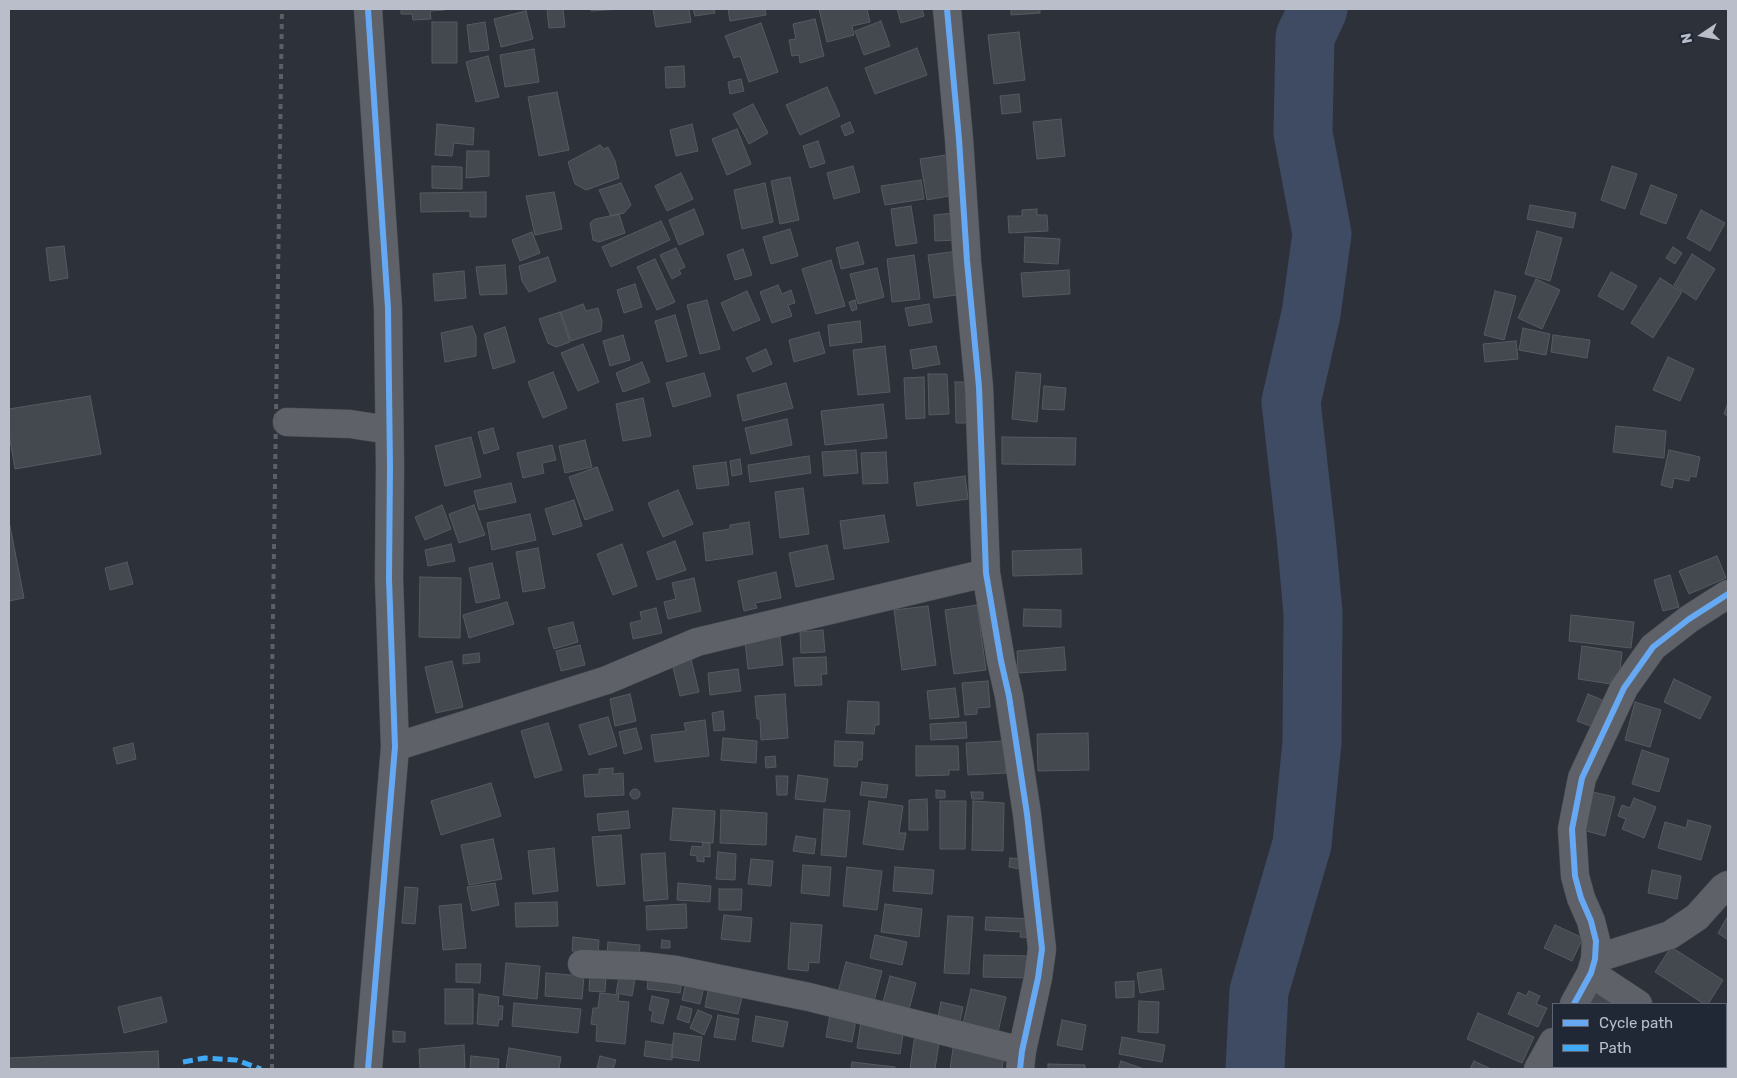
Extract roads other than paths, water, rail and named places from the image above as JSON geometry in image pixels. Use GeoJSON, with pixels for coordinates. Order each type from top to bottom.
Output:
{"type":"FeatureCollection","features":[{"type":"Feature","properties":{"kind":"street"},"geometry":{"type":"LineString","coordinates":[[368,9],[388,308],[389,579],[395,747],[368,1069]]}},
{"type":"Feature","properties":{"kind":"street"},"geometry":{"type":"LineString","coordinates":[[582,964],[642,966],[676,970],[809,997],[1021,1060],[1042,949],[1027,814],[1009,696],[986,573],[979,387],[947,9]]}},
{"type":"Feature","properties":{"kind":"street"},"geometry":{"type":"LineString","coordinates":[[287,422],[350,424],[389,430]]}},
{"type":"Feature","properties":{"kind":"street"},"geometry":{"type":"LineString","coordinates":[[395,747],[607,680],[697,642],[986,573]]}},
{"type":"Feature","properties":{"kind":"street"},"geometry":{"type":"LineString","coordinates":[[1574,1003],[1593,966],[1596,941],[1575,876],[1572,829],[1582,778],[1624,688],[1653,647],[1688,619],[1728,594]]}},
{"type":"Feature","properties":{"kind":"street"},"geometry":{"type":"LineString","coordinates":[[1593,966],[1670,936],[1697,917],[1723,888],[1728,885]]}},
{"type":"Feature","properties":{"kind":"street"},"geometry":{"type":"LineString","coordinates":[[1593,966],[1637,1003]]}},
{"type":"Feature","properties":{"kind":"street"},"geometry":{"type":"LineString","coordinates":[[1538,1069],[1552,1044]]}},
{"type":"Feature","properties":{"kind":"waterway"},"geometry":{"type":"LineString","coordinates":[[1255,1069],[1259,991],[1302,844],[1312,742],[1313,613],[1291,402],[1311,314],[1322,234],[1303,133],[1305,37],[1318,9]]}},
{"type":"Feature","properties":{"kind":"railway"},"geometry":{"type":"LineString","coordinates":[[272,1069],[272,682],[282,9]]}}]}
